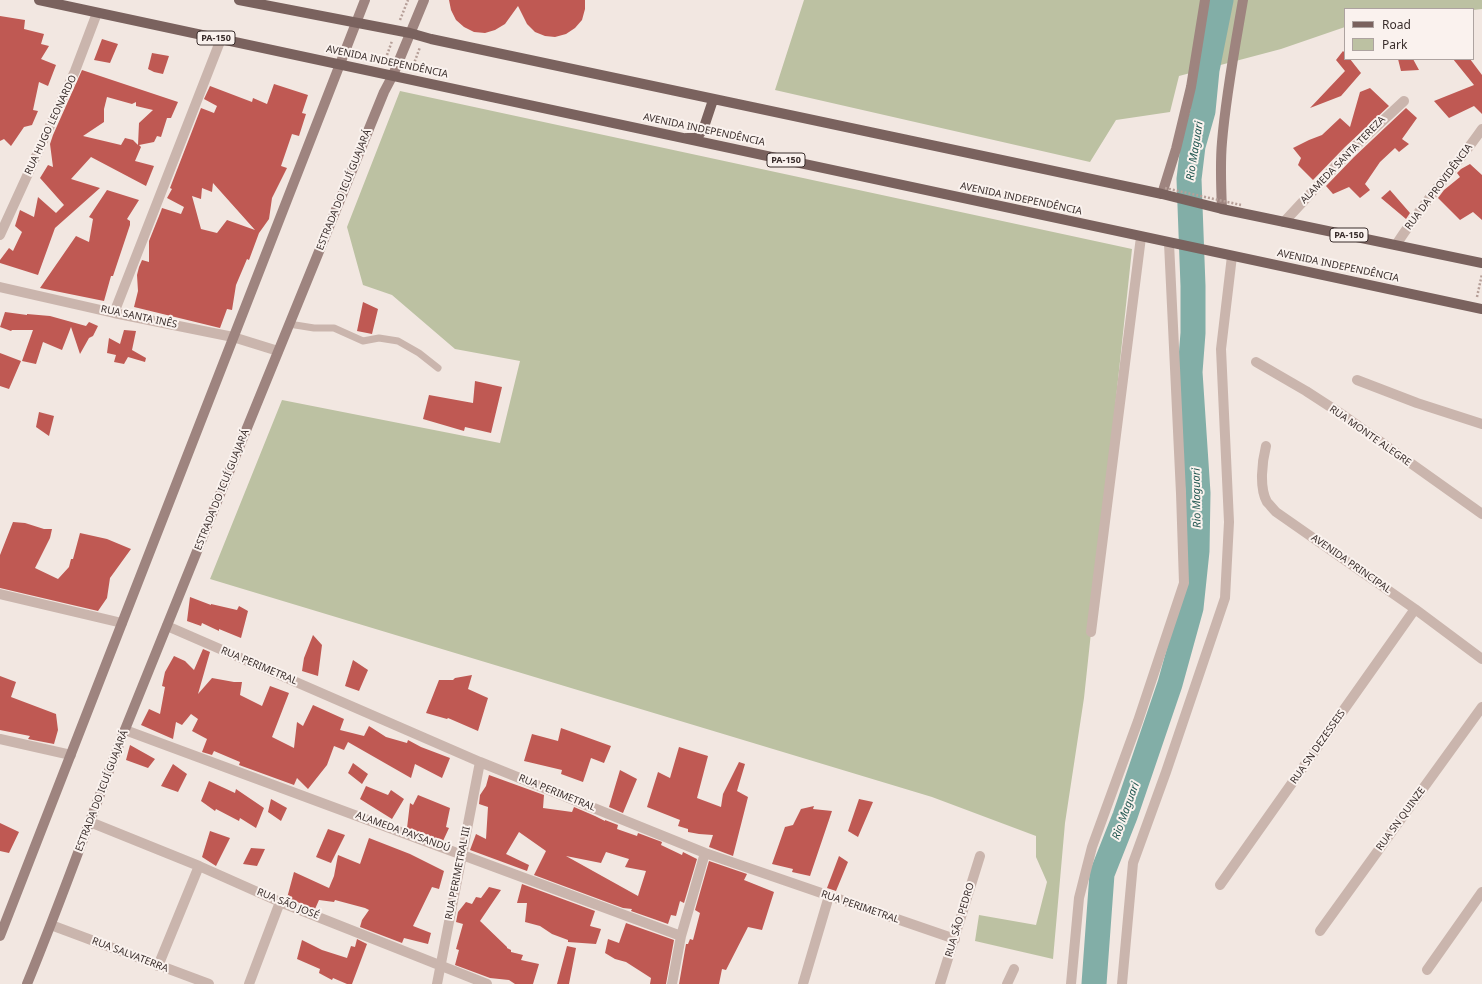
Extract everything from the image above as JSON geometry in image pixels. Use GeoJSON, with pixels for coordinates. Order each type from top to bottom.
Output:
{"type":"FeatureCollection","features":[{"type":"Feature","properties":{"kind":"main road","name":"PA-150"},"geometry":{"type":"LineString","coordinates":[[239,0],[410,33],[713,100],[1164,191],[1219,208],[1482,263]]}},
{"type":"Feature","properties":{"kind":"main road"},"geometry":{"type":"LineString","coordinates":[[0,936],[365,0]]}},
{"type":"Feature","properties":{"kind":"main road","name":"ESTRADA DO ICUÍ GUAJARÁ"},"geometry":{"type":"LineString","coordinates":[[27,984],[125,730],[384,92],[393,75],[424,0]]}},
{"type":"Feature","properties":{"kind":"main road"},"geometry":{"type":"LineString","coordinates":[[1164,191],[1191,87],[1205,0]]}},
{"type":"Feature","properties":{"kind":"main road"},"geometry":{"type":"LineString","coordinates":[[1219,208],[1222,142],[1231,72],[1243,0]]}},
{"type":"Feature","properties":{"kind":"main road","name":"AVENIDA INDEPENDÊNCIA"},"geometry":{"type":"LineString","coordinates":[[44,1],[1169,243],[1479,308]]}},
{"type":"Feature","properties":{"kind":"main road"},"geometry":{"type":"LineString","coordinates":[[683,138],[696,138],[703,130],[713,100]]}},
{"type":"Feature","properties":{"kind":"street","name":"RUA HUGO LEONARDO"},"geometry":{"type":"LineString","coordinates":[[0,235],[75,71],[97,12]]}},
{"type":"Feature","properties":{"kind":"street"},"geometry":{"type":"LineString","coordinates":[[114,312],[221,39]]}},
{"type":"Feature","properties":{"kind":"street","name":"ALAMEDA SANTA TEREZA"},"geometry":{"type":"LineString","coordinates":[[1284,222],[1349,152],[1404,101]]}},
{"type":"Feature","properties":{"kind":"street","name":"RUA DA PROVIDÊNCIA"},"geometry":{"type":"LineString","coordinates":[[1396,245],[1428,198],[1479,142],[1482,129]]}},
{"type":"Feature","properties":{"kind":"street"},"geometry":{"type":"LineString","coordinates":[[1091,632],[1140,236]]}},
{"type":"Feature","properties":{"kind":"street"},"geometry":{"type":"LineString","coordinates":[[1071,984],[1079,898],[1092,847],[1138,721],[1184,583],[1169,243]]}},
{"type":"Feature","properties":{"kind":"street"},"geometry":{"type":"LineString","coordinates":[[1122,984],[1133,863],[1166,772],[1225,598],[1229,522],[1221,349],[1232,256]]}},
{"type":"Feature","properties":{"kind":"street","name":"RUA SANTA INÊS"},"geometry":{"type":"LineString","coordinates":[[0,287],[233,337],[278,351]]}},
{"type":"Feature","properties":{"kind":"street","name":"RUA MONTE ALEGRE"},"geometry":{"type":"LineString","coordinates":[[1256,362],[1306,391],[1343,415],[1482,514]]}},
{"type":"Feature","properties":{"kind":"street"},"geometry":{"type":"LineString","coordinates":[[1357,380],[1417,403],[1482,424]]}},
{"type":"Feature","properties":{"kind":"street","name":"AVENIDA PRINCIPAL"},"geometry":{"type":"LineString","coordinates":[[1266,446],[1263,457],[1261,478],[1267,501],[1276,512],[1416,609],[1482,659]]}},
{"type":"Feature","properties":{"kind":"street"},"geometry":{"type":"LineString","coordinates":[[0,594],[122,623]]}},
{"type":"Feature","properties":{"kind":"street","name":"RUA SN DEZESSEIS"},"geometry":{"type":"LineString","coordinates":[[1220,885],[1416,609]]}},
{"type":"Feature","properties":{"kind":"street","name":"RUA PERIMETRAL"},"geometry":{"type":"LineString","coordinates":[[167,626],[480,762],[705,853],[955,939]]}},
{"type":"Feature","properties":{"kind":"street","name":"RUA SN QUINZE"},"geometry":{"type":"LineString","coordinates":[[1320,931],[1482,707]]}},
{"type":"Feature","properties":{"kind":"street","name":"ALAMEDA PAYSANDÚ"},"geometry":{"type":"LineString","coordinates":[[125,730],[681,936]]}},
{"type":"Feature","properties":{"kind":"street"},"geometry":{"type":"LineString","coordinates":[[0,740],[71,754]]}},
{"type":"Feature","properties":{"kind":"street","name":"RUA PERIMETRAL III"},"geometry":{"type":"LineString","coordinates":[[437,984],[480,762]]}},
{"type":"Feature","properties":{"kind":"street","name":"RUA SÃO JOSÉ"},"geometry":{"type":"LineString","coordinates":[[90,822],[199,866],[280,902],[487,984]]}},
{"type":"Feature","properties":{"kind":"street"},"geometry":{"type":"LineString","coordinates":[[672,984],[681,936],[705,853]]}},
{"type":"Feature","properties":{"kind":"street","name":"RUA SÃO PEDRO"},"geometry":{"type":"LineString","coordinates":[[943,983],[980,856]]}},
{"type":"Feature","properties":{"kind":"street"},"geometry":{"type":"LineString","coordinates":[[158,966],[199,866]]}},
{"type":"Feature","properties":{"kind":"street"},"geometry":{"type":"LineString","coordinates":[[1426,970],[1482,892]]}},
{"type":"Feature","properties":{"kind":"street"},"geometry":{"type":"LineString","coordinates":[[803,984],[829,896]]}},
{"type":"Feature","properties":{"kind":"street"},"geometry":{"type":"LineString","coordinates":[[249,984],[280,902]]}},
{"type":"Feature","properties":{"kind":"street","name":"RUA SALVATERRA"},"geometry":{"type":"LineString","coordinates":[[51,925],[209,984]]}},
{"type":"Feature","properties":{"kind":"street"},"geometry":{"type":"LineString","coordinates":[[1007,984],[1014,969]]}},
{"type":"Feature","properties":{"kind":"lane"},"geometry":{"type":"LineString","coordinates":[[289,324],[314,328],[334,328],[363,341],[379,338],[398,341],[419,353],[438,368]]}},
{"type":"Feature","properties":{"kind":"path"},"geometry":{"type":"LineString","coordinates":[[409,79],[423,37]]}},
{"type":"Feature","properties":{"kind":"path"},"geometry":{"type":"LineString","coordinates":[[1164,191],[1241,205]]}},
{"type":"Feature","properties":{"kind":"path"},"geometry":{"type":"LineString","coordinates":[[1479,308],[1482,273]]}},
{"type":"Feature","properties":{"kind":"green space"},"geometry":{"type":"Polygon","coordinates":[[[804,0],[1482,0],[1482,9],[1474,10],[1474,8],[1344,8],[1344,27],[1281,49],[1179,76],[1170,112],[1116,120],[1090,162],[775,90],[804,0]]]}},
{"type":"Feature","properties":{"kind":"green space"},"geometry":{"type":"Polygon","coordinates":[[[400,91],[1132,249],[1084,698],[1065,823],[1053,959],[975,941],[979,915],[1036,925],[1047,882],[1036,857],[1036,836],[932,797],[210,579],[282,400],[500,443],[520,361],[455,349],[392,295],[363,285],[347,227],[400,91]]]}},
{"type":"Feature","properties":{"kind":"building"},"geometry":{"type":"Polygon","coordinates":[[[449,0],[585,0],[585,9],[582,20],[575,28],[566,34],[555,37],[545,36],[535,32],[527,24],[518,6],[505,24],[495,30],[485,33],[474,32],[464,27],[456,20],[451,10],[449,0]]]}},
{"type":"Feature","properties":{"kind":"building"},"geometry":{"type":"Polygon","coordinates":[[[0,16],[25,20],[24,29],[44,34],[41,44],[49,46],[41,59],[56,65],[48,86],[39,82],[33,110],[38,111],[32,125],[24,127],[11,146],[4,139],[0,141],[0,16]]]}},
{"type":"Feature","properties":{"kind":"building"},"geometry":{"type":"Polygon","coordinates":[[[102,39],[118,44],[110,63],[94,60],[102,39]]]}},
{"type":"Feature","properties":{"kind":"building"},"geometry":{"type":"Polygon","coordinates":[[[1343,51],[1344,60],[1351,60],[1361,73],[1341,96],[1310,108],[1345,71],[1336,60],[1343,51]]]}},
{"type":"Feature","properties":{"kind":"building"},"geometry":{"type":"Polygon","coordinates":[[[152,53],[169,56],[163,74],[148,69],[152,53]]]}},
{"type":"Feature","properties":{"kind":"building"},"geometry":{"type":"Polygon","coordinates":[[[1398,60],[1414,60],[1419,70],[1401,71],[1398,60]]]}},
{"type":"Feature","properties":{"kind":"building"},"geometry":{"type":"Polygon","coordinates":[[[1454,60],[1471,60],[1482,75],[1482,114],[1474,106],[1449,118],[1434,101],[1474,85],[1454,60]]]}},
{"type":"Feature","properties":{"kind":"building"},"geometry":{"type":"Polygon","coordinates":[[[82,70],[178,102],[171,118],[167,118],[161,137],[157,136],[154,142],[139,145],[141,147],[135,161],[154,166],[146,186],[91,157],[71,179],[100,188],[55,228],[38,275],[0,263],[0,260],[9,248],[13,251],[22,232],[15,226],[20,210],[34,217],[38,197],[56,213],[64,205],[40,178],[48,165],[53,167],[50,144],[82,70]],[[107,97],[104,109],[104,122],[83,136],[121,145],[125,138],[133,140],[138,145],[139,123],[153,110],[136,106],[136,102],[132,104],[107,97]]]}},
{"type":"Feature","properties":{"kind":"building"},"geometry":{"type":"Polygon","coordinates":[[[274,84],[308,95],[302,113],[306,114],[299,136],[292,134],[281,166],[287,168],[272,198],[269,219],[259,233],[249,260],[247,259],[236,285],[232,310],[227,309],[220,328],[134,307],[138,291],[137,275],[139,267],[142,260],[149,262],[149,241],[162,208],[181,214],[184,207],[167,198],[172,189],[170,188],[201,108],[214,113],[217,106],[204,99],[210,86],[252,102],[253,98],[267,104],[274,84]],[[213,183],[212,192],[202,188],[201,199],[192,196],[201,229],[217,233],[227,220],[255,230],[213,183]]]}},
{"type":"Feature","properties":{"kind":"building"},"geometry":{"type":"Polygon","coordinates":[[[1370,88],[1389,106],[1345,147],[1313,180],[1298,165],[1301,158],[1293,148],[1322,135],[1340,118],[1350,127],[1360,92],[1370,88]]]}},
{"type":"Feature","properties":{"kind":"building"},"geometry":{"type":"Polygon","coordinates":[[[1406,108],[1417,118],[1402,139],[1409,144],[1399,152],[1395,148],[1380,162],[1365,184],[1370,190],[1360,198],[1349,187],[1333,194],[1326,186],[1354,157],[1406,108]]]}},
{"type":"Feature","properties":{"kind":"building"},"geometry":{"type":"Polygon","coordinates":[[[1470,164],[1482,175],[1482,220],[1473,212],[1460,220],[1438,198],[1444,190],[1460,177],[1457,173],[1470,164]]]}},
{"type":"Feature","properties":{"kind":"building"},"geometry":{"type":"Polygon","coordinates":[[[107,190],[139,200],[127,219],[130,221],[130,225],[113,276],[111,276],[104,301],[40,288],[76,236],[89,242],[93,219],[89,217],[107,190]]]}},
{"type":"Feature","properties":{"kind":"building"},"geometry":{"type":"Polygon","coordinates":[[[1390,190],[1410,213],[1406,219],[1381,198],[1390,190]]]}},
{"type":"Feature","properties":{"kind":"building"},"geometry":{"type":"Polygon","coordinates":[[[363,302],[378,309],[372,334],[357,331],[363,302]]]}},
{"type":"Feature","properties":{"kind":"building"},"geometry":{"type":"Polygon","coordinates":[[[5,312],[50,316],[86,326],[89,322],[98,326],[93,336],[89,338],[80,354],[71,327],[62,350],[43,342],[36,364],[22,361],[33,330],[11,331],[0,327],[5,312]]]}},
{"type":"Feature","properties":{"kind":"building"},"geometry":{"type":"Polygon","coordinates":[[[124,330],[136,331],[132,350],[146,358],[145,362],[128,357],[124,364],[114,362],[116,355],[107,353],[109,338],[120,344],[124,330]]]}},
{"type":"Feature","properties":{"kind":"building"},"geometry":{"type":"Polygon","coordinates":[[[0,353],[21,361],[9,389],[0,386],[0,353]]]}},
{"type":"Feature","properties":{"kind":"building"},"geometry":{"type":"Polygon","coordinates":[[[475,381],[502,387],[491,433],[465,427],[464,431],[423,419],[429,395],[473,403],[475,381]]]}},
{"type":"Feature","properties":{"kind":"building"},"geometry":{"type":"Polygon","coordinates":[[[39,412],[54,416],[49,436],[36,427],[39,412]]]}},
{"type":"Feature","properties":{"kind":"building"},"geometry":{"type":"Polygon","coordinates":[[[13,522],[25,523],[44,529],[52,529],[50,538],[35,568],[58,579],[69,567],[71,559],[73,559],[80,533],[107,539],[131,549],[110,578],[107,598],[98,611],[0,588],[0,555],[13,522]]]}},
{"type":"Feature","properties":{"kind":"building"},"geometry":{"type":"Polygon","coordinates":[[[190,597],[211,605],[237,610],[239,606],[248,611],[241,638],[219,629],[219,631],[202,623],[201,626],[187,621],[190,597]]]}},
{"type":"Feature","properties":{"kind":"building"},"geometry":{"type":"Polygon","coordinates":[[[313,635],[322,645],[318,676],[302,671],[304,658],[313,635]]]}},
{"type":"Feature","properties":{"kind":"building"},"geometry":{"type":"Polygon","coordinates":[[[203,649],[210,652],[198,694],[212,678],[242,682],[240,695],[262,706],[270,686],[289,693],[272,737],[294,748],[297,722],[303,726],[313,705],[344,719],[340,730],[364,736],[369,726],[386,737],[407,743],[408,740],[421,747],[450,758],[442,778],[415,764],[411,778],[348,742],[344,750],[334,746],[327,765],[308,789],[297,778],[294,785],[239,765],[240,762],[214,751],[212,755],[202,752],[207,739],[192,731],[198,719],[191,714],[182,725],[176,722],[173,739],[141,725],[149,709],[160,714],[165,687],[162,686],[165,672],[174,656],[185,661],[194,670],[203,649]]]}},
{"type":"Feature","properties":{"kind":"building"},"geometry":{"type":"Polygon","coordinates":[[[353,660],[368,670],[359,691],[345,686],[353,660]]]}},
{"type":"Feature","properties":{"kind":"building"},"geometry":{"type":"Polygon","coordinates":[[[472,675],[468,689],[488,698],[478,731],[448,718],[426,713],[439,680],[453,680],[455,678],[472,675]]]}},
{"type":"Feature","properties":{"kind":"building"},"geometry":{"type":"Polygon","coordinates":[[[0,676],[16,682],[11,697],[56,714],[58,730],[54,744],[28,739],[30,736],[0,730],[0,676]]]}},
{"type":"Feature","properties":{"kind":"building"},"geometry":{"type":"Polygon","coordinates":[[[561,728],[611,746],[604,763],[591,758],[583,782],[561,774],[562,770],[524,761],[532,734],[558,741],[561,728]]]}},
{"type":"Feature","properties":{"kind":"building"},"geometry":{"type":"Polygon","coordinates":[[[130,745],[155,759],[148,768],[126,760],[130,745]]]}},
{"type":"Feature","properties":{"kind":"building"},"geometry":{"type":"Polygon","coordinates":[[[679,747],[708,756],[697,798],[721,807],[723,794],[739,762],[745,764],[737,791],[748,797],[733,856],[709,847],[713,835],[688,832],[688,829],[678,826],[680,820],[647,807],[658,772],[670,778],[679,747]]]}},
{"type":"Feature","properties":{"kind":"building"},"geometry":{"type":"Polygon","coordinates":[[[353,763],[368,774],[362,784],[348,773],[353,763]]]}},
{"type":"Feature","properties":{"kind":"building"},"geometry":{"type":"Polygon","coordinates":[[[173,764],[187,774],[178,792],[161,786],[173,764]]]}},
{"type":"Feature","properties":{"kind":"building"},"geometry":{"type":"Polygon","coordinates":[[[620,770],[637,779],[623,813],[609,807],[620,770]]]}},
{"type":"Feature","properties":{"kind":"building"},"geometry":{"type":"Polygon","coordinates":[[[489,775],[544,795],[543,808],[572,812],[574,807],[605,821],[618,825],[617,829],[637,836],[638,833],[662,842],[661,845],[682,855],[683,852],[697,859],[684,903],[680,901],[676,916],[671,915],[668,924],[631,911],[632,909],[623,908],[534,875],[546,851],[519,832],[506,854],[529,865],[527,871],[470,850],[476,834],[486,839],[488,807],[479,804],[480,795],[486,786],[489,775]],[[606,852],[601,863],[566,856],[638,896],[646,871],[625,867],[629,859],[606,852]]]}},
{"type":"Feature","properties":{"kind":"building"},"geometry":{"type":"Polygon","coordinates":[[[209,781],[235,793],[236,789],[264,808],[256,828],[240,818],[239,821],[216,809],[215,811],[201,801],[209,781]]]}},
{"type":"Feature","properties":{"kind":"building"},"geometry":{"type":"Polygon","coordinates":[[[366,786],[388,795],[391,790],[404,799],[392,819],[360,799],[366,786]]]}},
{"type":"Feature","properties":{"kind":"building"},"geometry":{"type":"Polygon","coordinates":[[[418,795],[450,808],[446,827],[449,828],[443,841],[407,828],[410,803],[413,805],[418,795]]]}},
{"type":"Feature","properties":{"kind":"building"},"geometry":{"type":"Polygon","coordinates":[[[271,799],[287,808],[281,821],[268,812],[271,799]]]}},
{"type":"Feature","properties":{"kind":"building"},"geometry":{"type":"Polygon","coordinates":[[[859,799],[873,802],[858,837],[848,831],[859,799]]]}},
{"type":"Feature","properties":{"kind":"building"},"geometry":{"type":"Polygon","coordinates":[[[814,806],[813,809],[832,811],[810,876],[792,872],[793,869],[772,864],[785,827],[793,825],[801,809],[814,806]]]}},
{"type":"Feature","properties":{"kind":"building"},"geometry":{"type":"Polygon","coordinates":[[[0,823],[19,832],[9,853],[0,851],[0,823]]]}},
{"type":"Feature","properties":{"kind":"building"},"geometry":{"type":"Polygon","coordinates":[[[328,829],[345,835],[331,863],[316,857],[328,829]]]}},
{"type":"Feature","properties":{"kind":"building"},"geometry":{"type":"Polygon","coordinates":[[[210,831],[230,838],[216,866],[202,857],[210,831]]]}},
{"type":"Feature","properties":{"kind":"building"},"geometry":{"type":"Polygon","coordinates":[[[369,838],[410,854],[444,871],[439,889],[432,887],[413,926],[431,933],[428,944],[404,938],[402,943],[360,927],[362,920],[369,910],[365,908],[335,900],[334,902],[319,900],[315,909],[287,898],[294,872],[329,888],[334,876],[338,855],[360,864],[369,838]]]}},
{"type":"Feature","properties":{"kind":"building"},"geometry":{"type":"Polygon","coordinates":[[[251,848],[265,849],[257,866],[243,864],[251,848]]]}},
{"type":"Feature","properties":{"kind":"building"},"geometry":{"type":"Polygon","coordinates":[[[839,856],[848,862],[836,891],[827,888],[839,856]]]}},
{"type":"Feature","properties":{"kind":"building"},"geometry":{"type":"Polygon","coordinates":[[[709,861],[747,874],[744,880],[774,892],[762,930],[748,927],[726,970],[722,969],[719,984],[679,984],[686,944],[688,944],[690,939],[693,940],[700,913],[695,910],[709,861]]]}},
{"type":"Feature","properties":{"kind":"building"},"geometry":{"type":"Polygon","coordinates":[[[522,884],[595,911],[590,926],[601,929],[596,944],[568,942],[568,940],[552,934],[540,926],[525,922],[527,903],[517,903],[522,884]]]}},
{"type":"Feature","properties":{"kind":"building"},"geometry":{"type":"Polygon","coordinates":[[[489,887],[501,890],[480,921],[507,948],[511,950],[511,952],[523,955],[521,960],[539,964],[533,984],[515,984],[509,980],[490,978],[455,965],[459,950],[456,949],[463,924],[456,922],[458,912],[466,902],[472,904],[476,897],[481,898],[489,887]]]}},
{"type":"Feature","properties":{"kind":"building"},"geometry":{"type":"Polygon","coordinates":[[[626,923],[674,940],[666,984],[650,984],[651,978],[626,962],[615,959],[605,953],[608,939],[619,943],[626,923]]]}},
{"type":"Feature","properties":{"kind":"building"},"geometry":{"type":"Polygon","coordinates":[[[357,939],[367,944],[352,984],[347,984],[333,978],[332,980],[319,973],[320,969],[297,959],[302,940],[322,950],[347,958],[351,946],[355,947],[357,939]]]}},
{"type":"Feature","properties":{"kind":"building"},"geometry":{"type":"Polygon","coordinates":[[[567,946],[576,948],[569,984],[557,984],[567,946]]]}},
{"type":"Feature","properties":{"kind":"waterway","name":"Rio Maguari"},"geometry":{"type":"LineString","coordinates":[[1094,984],[1102,874],[1125,816],[1170,684],[1191,608],[1197,551],[1198,493],[1190,372],[1193,333],[1193,286],[1189,179],[1193,146],[1203,111],[1207,70],[1221,0]]}}]}
